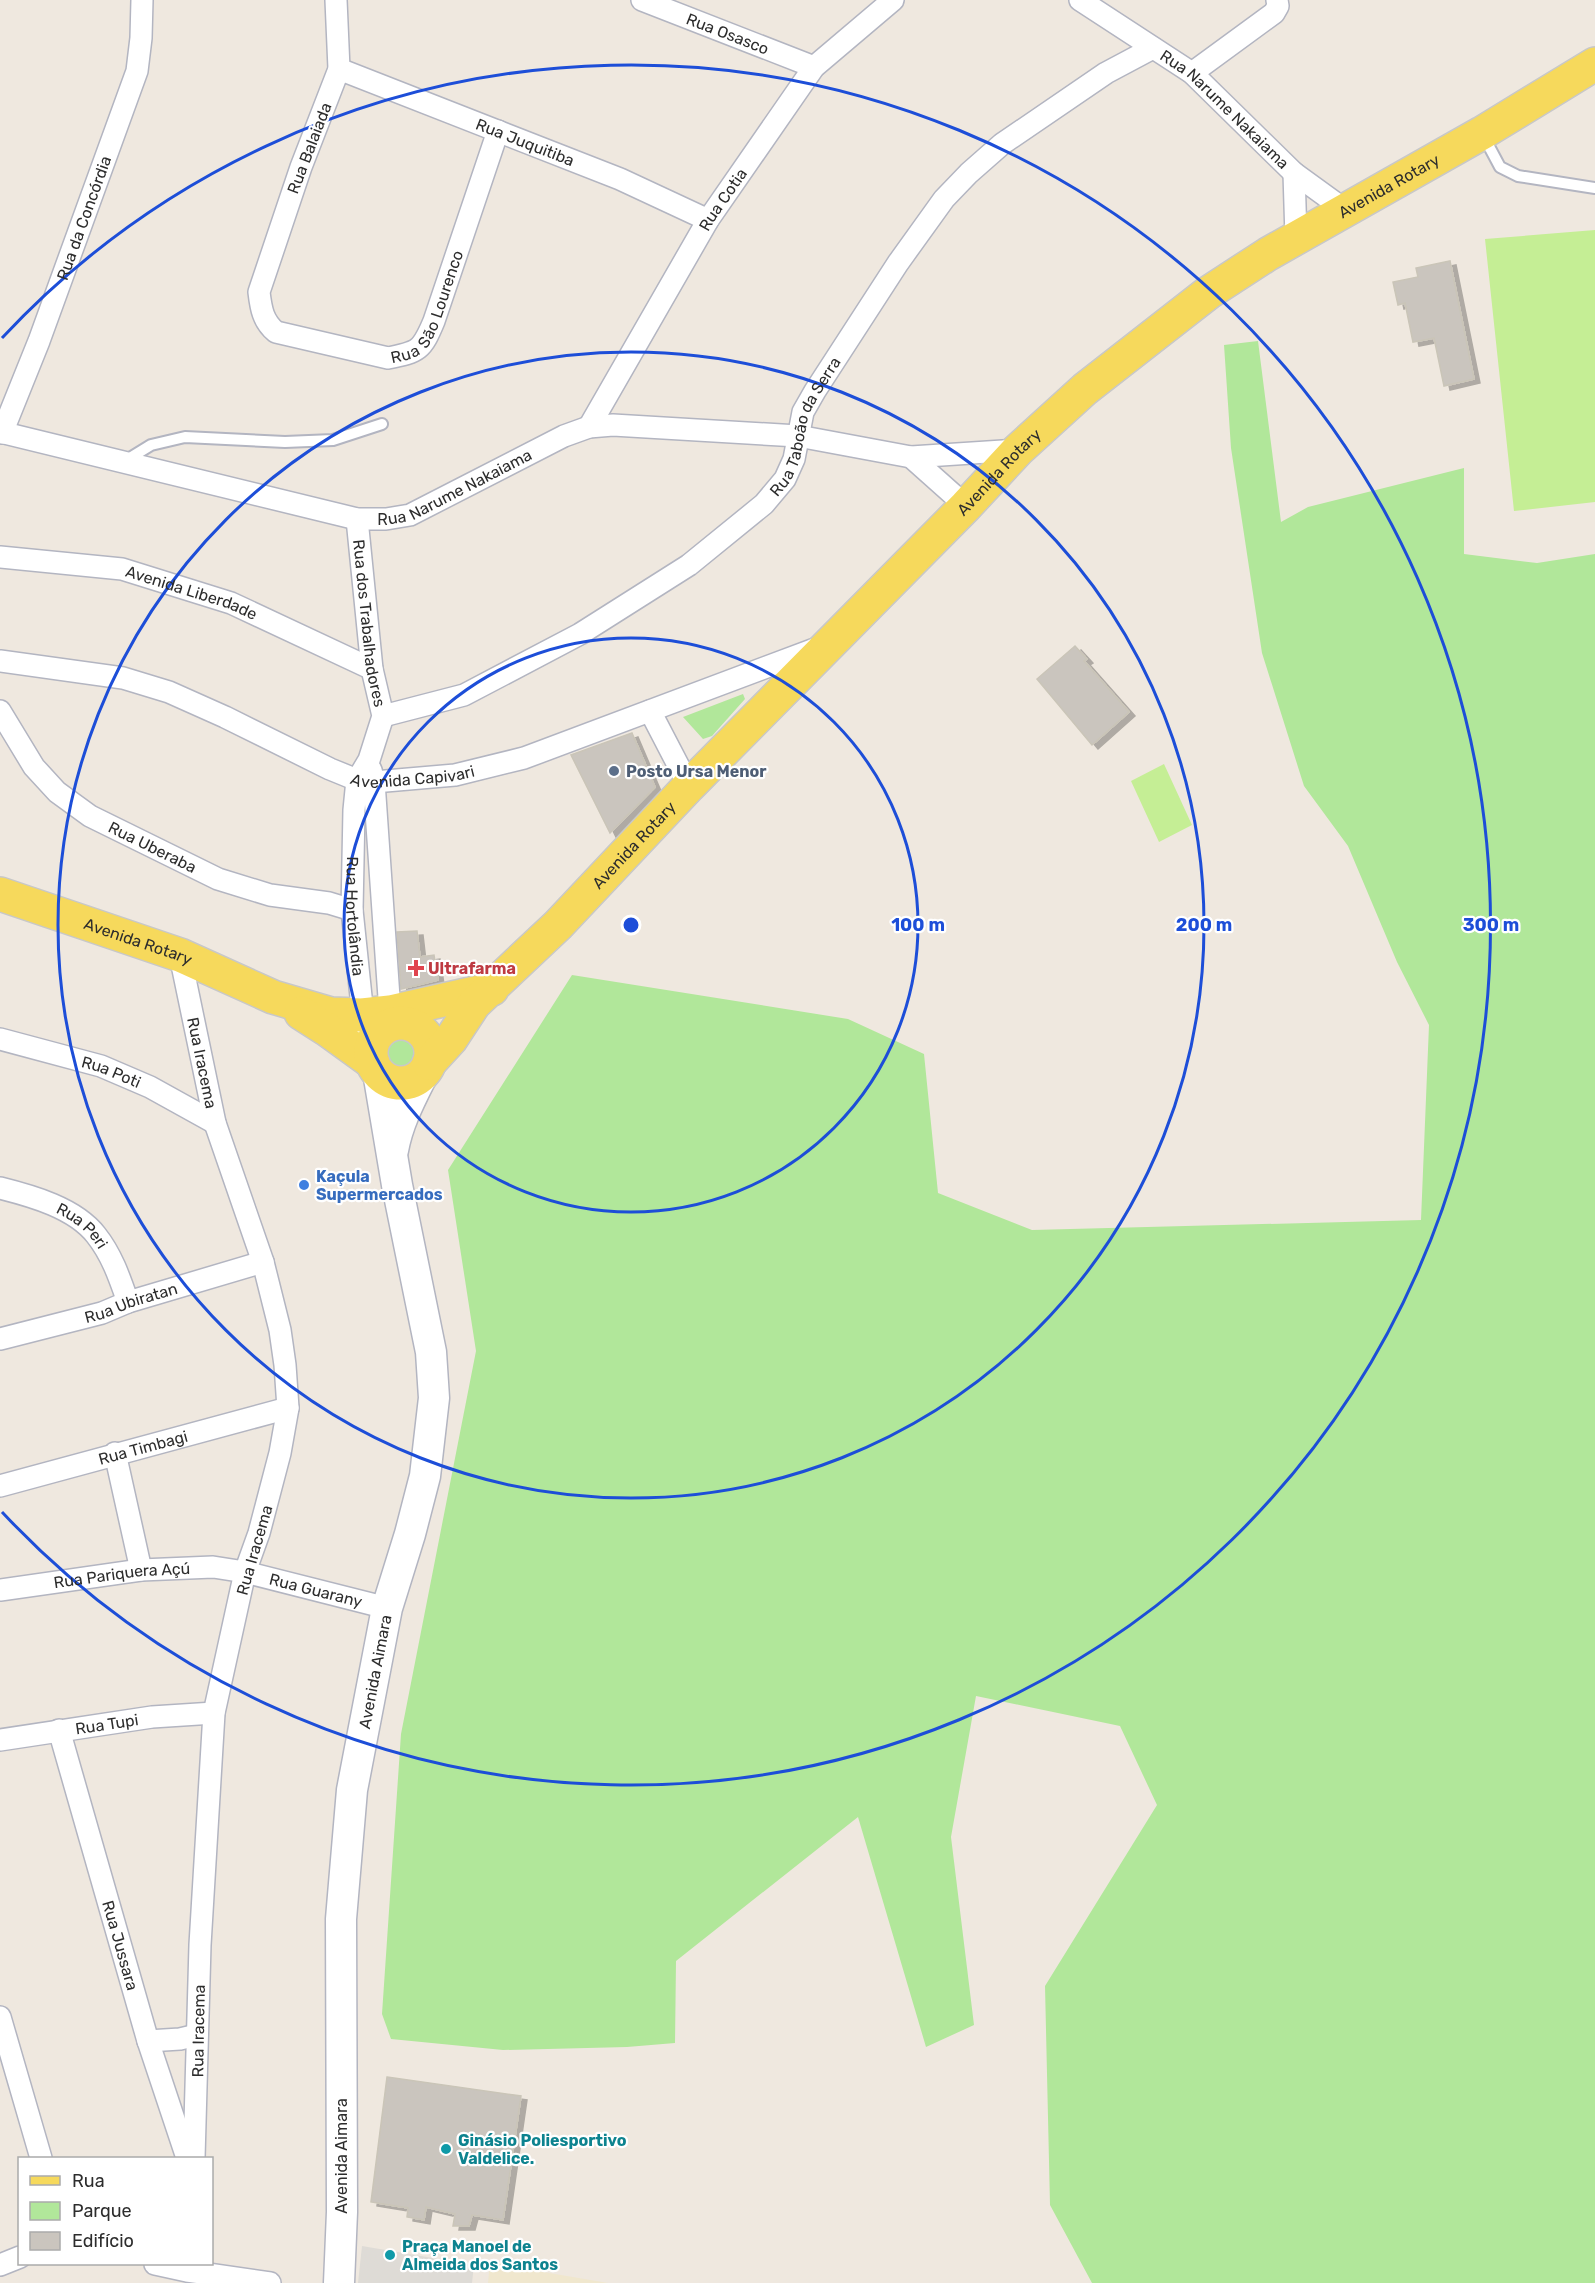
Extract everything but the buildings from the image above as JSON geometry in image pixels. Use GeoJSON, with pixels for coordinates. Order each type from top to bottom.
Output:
{"type":"FeatureCollection","features":[{"type":"Feature","properties":{"kind":"main road","name":"Avenida Rotary"},"geometry":{"type":"LineString","coordinates":[[426,1068],[451,1039],[474,1004],[558,925],[688,786],[966,506],[1018,450],[1085,389],[1208,293],[1268,254],[1482,133],[1595,64]]}},
{"type":"Feature","properties":{"kind":"main road","name":"Avenida Rotary"},"geometry":{"type":"LineString","coordinates":[[0,894],[180,955],[273,997],[374,1062]]}},
{"type":"Feature","properties":{"kind":"main road","name":"Avenida Rotary"},"geometry":{"type":"LineString","coordinates":[[273,997],[330,1014],[376,1013],[492,989]]}},
{"type":"Feature","properties":{"kind":"main road"},"geometry":{"type":"LineString","coordinates":[[392,1159],[396,1134],[426,1068],[430,1047],[427,1037],[421,1030],[403,1023],[384,1028],[377,1035],[374,1062],[386,1078],[405,1082],[426,1068]]}},
{"type":"Feature","properties":{"kind":"main road","name":"Avenida Aimara"},"geometry":{"type":"LineString","coordinates":[[339,2283],[342,2212],[341,1919],[352,1790],[387,1608],[425,1476],[434,1398],[430,1352],[374,1062]]}},
{"type":"Feature","properties":{"kind":"street","name":"Rua da Concórdia"},"geometry":{"type":"LineString","coordinates":[[1,433],[43,330],[137,71],[142,0]]}},
{"type":"Feature","properties":{"kind":"street","name":"Rua Balaiada"},"geometry":{"type":"LineString","coordinates":[[259,292],[301,167],[339,69],[336,0]]}},
{"type":"Feature","properties":{"kind":"street","name":"Rua Osasco"},"geometry":{"type":"LineString","coordinates":[[642,0],[814,67]]}},
{"type":"Feature","properties":{"kind":"street","name":"Rua Cotia"},"geometry":{"type":"LineString","coordinates":[[589,427],[708,220],[814,67],[893,0]]}},
{"type":"Feature","properties":{"kind":"street","name":"Rua Narume Nakaiama"},"geometry":{"type":"LineString","coordinates":[[1080,0],[1192,73],[1294,173],[1345,210]]}},
{"type":"Feature","properties":{"kind":"street"},"geometry":{"type":"LineString","coordinates":[[1192,73],[1274,13],[1278,6],[1277,0]]}},
{"type":"Feature","properties":{"kind":"street","name":"Rua Taboão da Serra"},"geometry":{"type":"LineString","coordinates":[[383,716],[464,695],[580,634],[688,565],[764,504],[785,479],[794,459],[803,412],[815,391],[898,263],[944,199],[1002,144],[1107,73],[1153,48]]}},
{"type":"Feature","properties":{"kind":"street","name":"Rua Juquitiba"},"geometry":{"type":"LineString","coordinates":[[339,69],[620,179],[708,220]]}},
{"type":"Feature","properties":{"kind":"street","name":"Rua São Lourenco"},"geometry":{"type":"LineString","coordinates":[[259,292],[261,312],[269,326],[276,332],[388,358],[404,355],[420,348],[434,321],[498,130]]}},
{"type":"Feature","properties":{"kind":"street","name":"Rua Narume Nakaiama"},"geometry":{"type":"LineString","coordinates":[[1294,173],[1296,238]]}},
{"type":"Feature","properties":{"kind":"street","name":"Rua Narume Nakaiama"},"geometry":{"type":"LineString","coordinates":[[1,433],[357,519],[386,519],[410,515],[564,436],[589,427],[613,425],[798,436],[911,457],[1018,450]]}},
{"type":"Feature","properties":{"kind":"street"},"geometry":{"type":"LineString","coordinates":[[911,457],[966,506]]}},
{"type":"Feature","properties":{"kind":"street","name":"Rua dos Trabalhadores"},"geometry":{"type":"LineString","coordinates":[[357,519],[372,669],[383,716],[365,781]]}},
{"type":"Feature","properties":{"kind":"street","name":"Avenida Liberdade"},"geometry":{"type":"LineString","coordinates":[[0,557],[122,569],[231,603],[372,669]]}},
{"type":"Feature","properties":{"kind":"street","name":"Avenida Capivari"},"geometry":{"type":"LineString","coordinates":[[0,661],[123,678],[169,692],[365,781],[455,775],[524,758],[826,645]]}},
{"type":"Feature","properties":{"kind":"street","name":"Rua Uberaba"},"geometry":{"type":"LineString","coordinates":[[0,711],[34,767],[57,792],[90,816],[218,879],[270,895],[329,903],[352,910]]}},
{"type":"Feature","properties":{"kind":"street"},"geometry":{"type":"LineString","coordinates":[[650,711],[688,786]]}},
{"type":"Feature","properties":{"kind":"street","name":"Rua Hortolândia"},"geometry":{"type":"LineString","coordinates":[[365,781],[354,810],[352,910],[376,1013]]}},
{"type":"Feature","properties":{"kind":"street","name":"Rua Hortolândia"},"geometry":{"type":"LineString","coordinates":[[365,781],[376,1013],[365,1035],[374,1062]]}},
{"type":"Feature","properties":{"kind":"street","name":"Rua Iracema"},"geometry":{"type":"LineString","coordinates":[[180,955],[215,1123],[263,1262],[280,1330],[288,1408],[280,1453],[260,1533],[245,1572],[213,1713],[200,1945],[194,2157]]}},
{"type":"Feature","properties":{"kind":"street","name":"Rua Poti"},"geometry":{"type":"LineString","coordinates":[[0,1039],[101,1066],[150,1087],[215,1123]]}},
{"type":"Feature","properties":{"kind":"street","name":"Rua Peri"},"geometry":{"type":"LineString","coordinates":[[0,1188],[25,1194],[64,1211],[80,1220],[95,1233],[112,1262],[128,1302]]}},
{"type":"Feature","properties":{"kind":"street","name":"Rua Ubiratan"},"geometry":{"type":"LineString","coordinates":[[0,1339],[102,1313],[128,1302],[263,1262]]}},
{"type":"Feature","properties":{"kind":"street","name":"Rua Timbagi"},"geometry":{"type":"LineString","coordinates":[[0,1486],[288,1408]]}},
{"type":"Feature","properties":{"kind":"street"},"geometry":{"type":"LineString","coordinates":[[115,1453],[141,1570]]}},
{"type":"Feature","properties":{"kind":"street","name":"Rua Pariquera Açú"},"geometry":{"type":"LineString","coordinates":[[0,1590],[141,1570],[213,1567],[245,1572]]}},
{"type":"Feature","properties":{"kind":"street","name":"Rua Guarany"},"geometry":{"type":"LineString","coordinates":[[245,1572],[387,1608]]}},
{"type":"Feature","properties":{"kind":"street","name":"Rua Tupi"},"geometry":{"type":"LineString","coordinates":[[0,1740],[152,1717],[213,1713]]}},
{"type":"Feature","properties":{"kind":"street","name":"Rua Jussara"},"geometry":{"type":"LineString","coordinates":[[59,1730],[148,2041],[187,2157]]}},
{"type":"Feature","properties":{"kind":"street"},"geometry":{"type":"LineString","coordinates":[[0,2017],[41,2157]]}},
{"type":"Feature","properties":{"kind":"street"},"geometry":{"type":"LineString","coordinates":[[148,2041],[180,2039],[197,2035]]}},
{"type":"Feature","properties":{"kind":"street"},"geometry":{"type":"LineString","coordinates":[[0,2265],[18,2259]]}},
{"type":"Feature","properties":{"kind":"street"},"geometry":{"type":"LineString","coordinates":[[166,2265],[270,2283]]}},
{"type":"Feature","properties":{"kind":"lane"},"geometry":{"type":"LineString","coordinates":[[1482,133],[1500,167],[1518,176],[1595,188]]}},
{"type":"Feature","properties":{"kind":"lane"},"geometry":{"type":"LineString","coordinates":[[122,462],[152,445],[185,437],[285,442],[333,440],[382,424]]}},
{"type":"Feature","properties":{"kind":"shaded area","name":"Praça Manoel de Almeida dos Santos"},"geometry":{"type":"Polygon","coordinates":[[[362,2246],[474,2265],[472,2283],[358,2283],[362,2246]]]}},
{"type":"Feature","properties":{"kind":"shaded area"},"geometry":{"type":"Polygon","coordinates":[[[491,2263],[608,2283],[488,2283],[491,2263]]]}},
{"type":"Feature","properties":{"kind":"green space"},"geometry":{"type":"Polygon","coordinates":[[[1595,230],[1595,502],[1514,511],[1485,239],[1595,230]]]}},
{"type":"Feature","properties":{"kind":"green space"},"geometry":{"type":"Polygon","coordinates":[[[1258,341],[1281,522],[1308,507],[1464,468],[1464,554],[1537,563],[1595,554],[1595,2283],[1092,2283],[1050,2205],[1045,1986],[1157,1805],[1120,1726],[976,1696],[951,1837],[974,2025],[926,2047],[858,1817],[676,1961],[675,2043],[627,2047],[503,2050],[391,2039],[382,2014],[401,1734],[476,1351],[448,1170],[572,975],[848,1019],[924,1054],[938,1193],[1032,1230],[1421,1220],[1429,1025],[1397,962],[1348,846],[1304,786],[1262,653],[1231,448],[1224,345],[1258,341]]]}},
{"type":"Feature","properties":{"kind":"green space"},"geometry":{"type":"Polygon","coordinates":[[[743,694],[745,699],[712,736],[703,739],[683,717],[743,694]]]}},
{"type":"Feature","properties":{"kind":"green space"},"geometry":{"type":"Polygon","coordinates":[[[1164,764],[1192,825],[1159,842],[1131,781],[1164,764]]]}},
{"type":"Feature","properties":{"kind":"green space"},"geometry":{"type":"Polygon","coordinates":[[[399,1031],[413,1037],[418,1042],[420,1050],[412,1067],[406,1070],[392,1070],[380,1048],[387,1036],[399,1031]]]}},
{"type":"Feature","properties":{"kind":"place","name":"Posto Ursa Menor"},"geometry":{"type":"Point","coordinates":[614,771]}},
{"type":"Feature","properties":{"kind":"place","name":"Ultrafarma"},"geometry":{"type":"Point","coordinates":[416,968]}},
{"type":"Feature","properties":{"kind":"place","name":"Kaçula Supermercados"},"geometry":{"type":"Point","coordinates":[304,1185]}},
{"type":"Feature","properties":{"kind":"place","name":"Ginásio Poliesportivo Valdelice."},"geometry":{"type":"Point","coordinates":[446,2149]}},
{"type":"Feature","properties":{"kind":"place","name":"Praça Manoel de Almeida dos Santos"},"geometry":{"type":"Point","coordinates":[390,2255]}}]}
